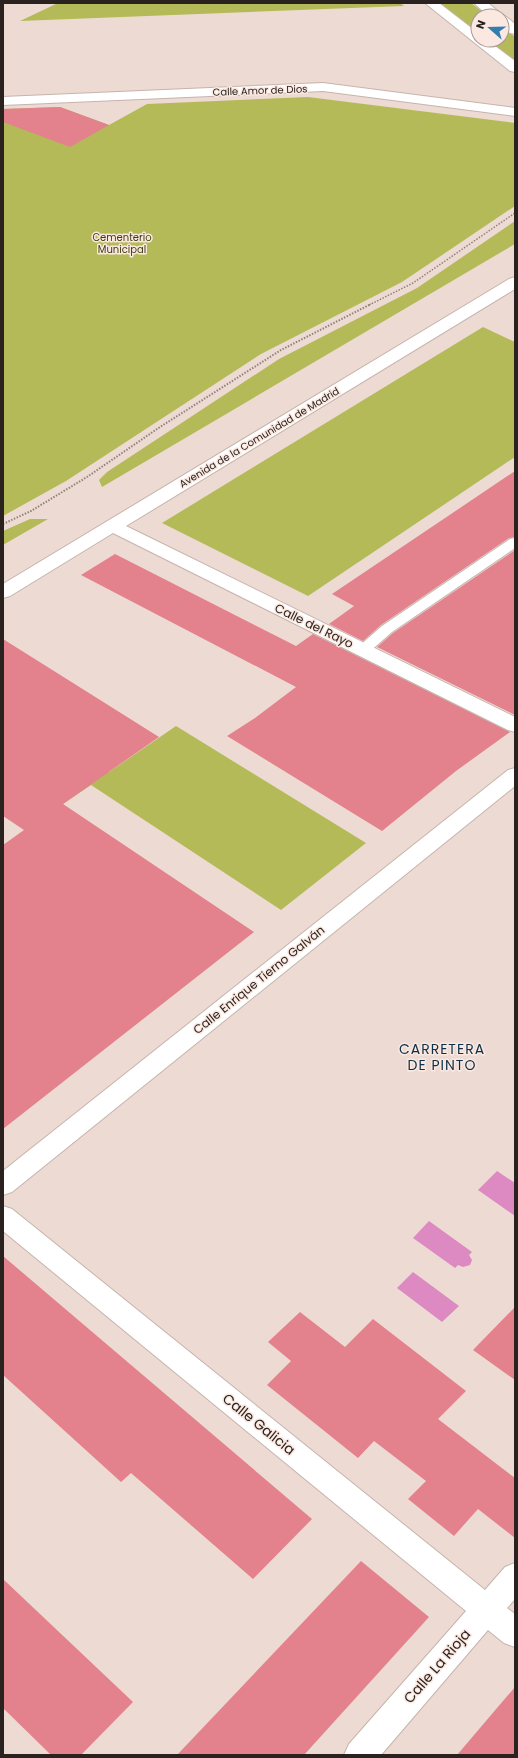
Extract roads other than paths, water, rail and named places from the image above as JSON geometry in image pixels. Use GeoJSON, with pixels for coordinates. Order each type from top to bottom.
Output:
{"type":"FeatureCollection","features":[{"type":"Feature","properties":{"kind":"street"},"geometry":{"type":"LineString","coordinates":[[431,3],[470,34]]}},
{"type":"Feature","properties":{"kind":"street"},"geometry":{"type":"LineString","coordinates":[[489,48],[515,68]]}},
{"type":"Feature","properties":{"kind":"street","name":"Calle Amor de Dios"},"geometry":{"type":"LineString","coordinates":[[3,101],[323,88],[515,112]]}},
{"type":"Feature","properties":{"kind":"street","name":"Avenida de la Comunidad de Madrid"},"geometry":{"type":"LineString","coordinates":[[3,592],[515,282]]}},
{"type":"Feature","properties":{"kind":"street","name":"Calle del Rayo"},"geometry":{"type":"LineString","coordinates":[[112,526],[515,725]]}},
{"type":"Feature","properties":{"kind":"street","name":"Calle Enrique Tierno Galván"},"geometry":{"type":"LineString","coordinates":[[3,1185],[515,775]]}},
{"type":"Feature","properties":{"kind":"street","name":"Calle Galicia"},"geometry":{"type":"LineString","coordinates":[[3,1216],[515,1633]]}},
{"type":"Feature","properties":{"kind":"street","name":"Calle La Rioja"},"geometry":{"type":"LineString","coordinates":[[360,1755],[515,1577]]}},
{"type":"Feature","properties":{"kind":"lane"},"geometry":{"type":"LineString","coordinates":[[363,650],[387,629],[515,542]]}},
{"type":"Feature","properties":{"kind":"district","name":"CARRETERA DE PINTO"},"geometry":{"type":"Point","coordinates":[442,1058]}},
{"type":"Feature","properties":{"kind":"park label","name":"Cementerio Municipal"},"geometry":{"type":"Point","coordinates":[122,242]}}]}
